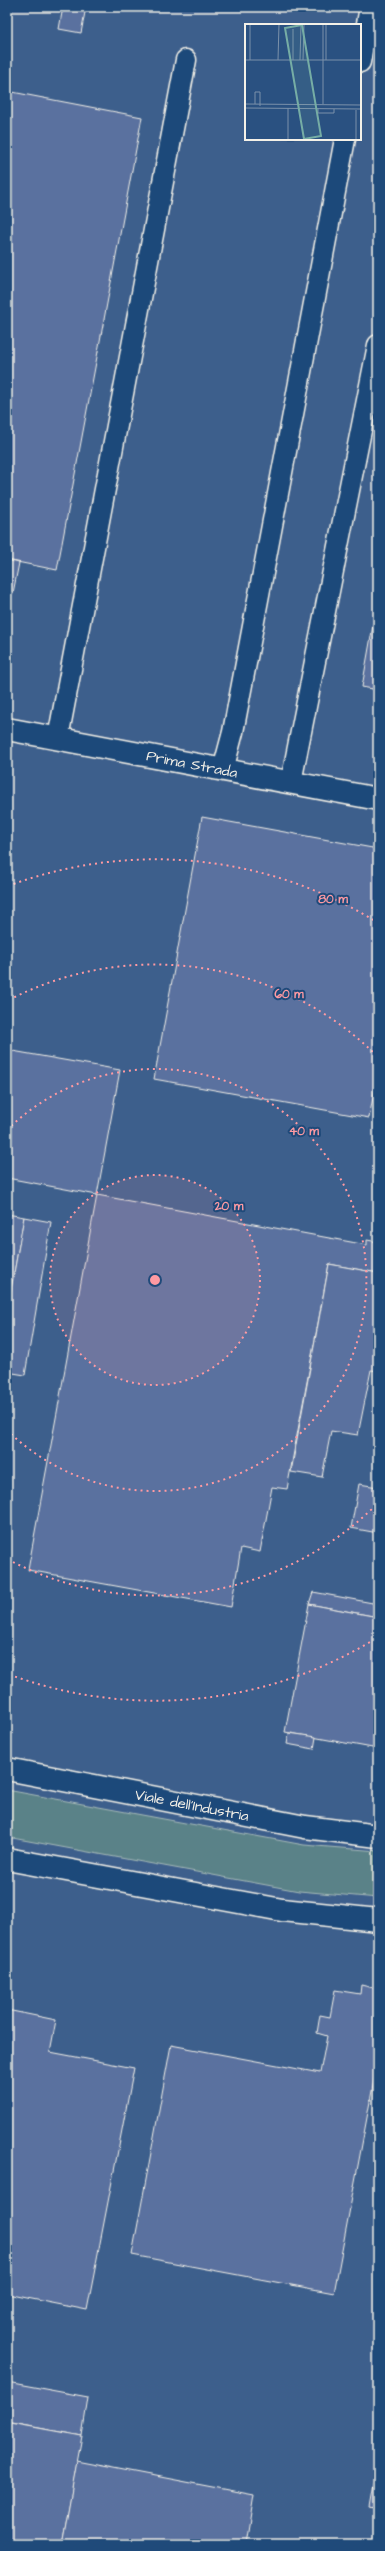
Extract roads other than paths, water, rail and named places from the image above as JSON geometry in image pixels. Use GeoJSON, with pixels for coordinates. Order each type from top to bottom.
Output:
{"type":"FeatureCollection","features":[{"type":"Feature","properties":{"kind":"street","name":"Prima Strada"},"geometry":{"type":"LineString","coordinates":[[7,729],[378,799]]}},
{"type":"Feature","properties":{"kind":"street","name":"Viale dell'Industria"},"geometry":{"type":"LineString","coordinates":[[7,1769],[305,1827],[378,1836]]}},
{"type":"Feature","properties":{"kind":"street"},"geometry":{"type":"LineString","coordinates":[[7,1859],[282,1910],[378,1920]]}},
{"type":"Feature","properties":{"kind":"lane"},"geometry":{"type":"LineString","coordinates":[[361,56],[370,7]]}},
{"type":"Feature","properties":{"kind":"lane"},"geometry":{"type":"LineString","coordinates":[[58,738],[186,60]]}},
{"type":"Feature","properties":{"kind":"lane"},"geometry":{"type":"LineString","coordinates":[[223,770],[233,732],[345,140]]}},
{"type":"Feature","properties":{"kind":"lane"},"geometry":{"type":"LineString","coordinates":[[291,782],[378,345]]}}]}
